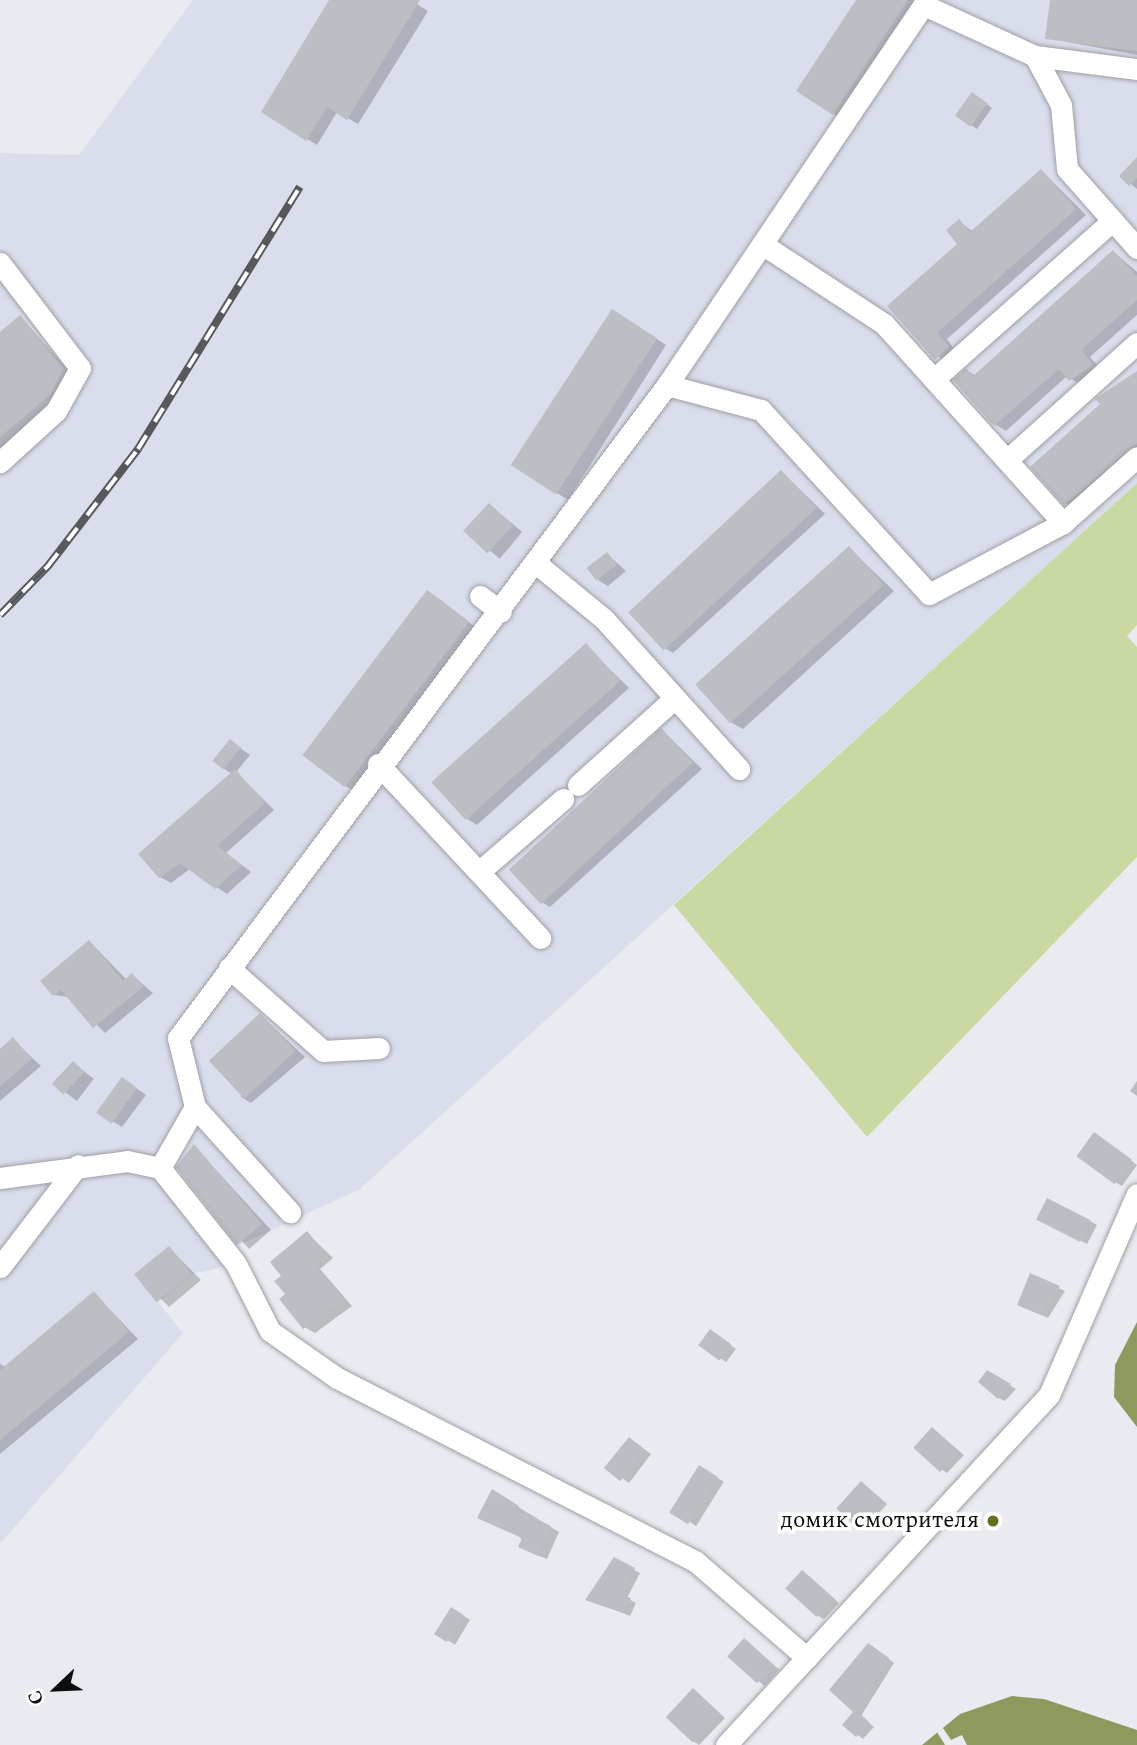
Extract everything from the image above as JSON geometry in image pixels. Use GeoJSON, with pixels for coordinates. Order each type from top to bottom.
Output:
{"type":"FeatureCollection","features":[{"type":"Feature","properties":{"kind":"street"},"geometry":{"type":"LineString","coordinates":[[290,1212],[195,1107],[178,1038],[378,764],[537,564],[667,385],[765,246],[926,2],[1035,55],[1137,69]]}},
{"type":"Feature","properties":{"kind":"street"},"geometry":{"type":"LineString","coordinates":[[1035,55],[1061,105],[1067,169],[1137,248]]}},
{"type":"Feature","properties":{"kind":"street"},"geometry":{"type":"LineString","coordinates":[[934,379],[1112,220]]}},
{"type":"Feature","properties":{"kind":"street"},"geometry":{"type":"LineString","coordinates":[[765,246],[884,324],[1063,523]]}},
{"type":"Feature","properties":{"kind":"street"},"geometry":{"type":"LineString","coordinates":[[0,263],[80,368],[57,411],[0,462]]}},
{"type":"Feature","properties":{"kind":"street"},"geometry":{"type":"LineString","coordinates":[[1007,460],[1137,343]]}},
{"type":"Feature","properties":{"kind":"street"},"geometry":{"type":"LineString","coordinates":[[667,385],[761,410],[929,594],[1063,523],[1137,457]]}},
{"type":"Feature","properties":{"kind":"street"},"geometry":{"type":"LineString","coordinates":[[537,564],[604,619],[739,769]]}},
{"type":"Feature","properties":{"kind":"street"},"geometry":{"type":"LineString","coordinates":[[480,596],[500,612]]}},
{"type":"Feature","properties":{"kind":"street"},"geometry":{"type":"LineString","coordinates":[[480,871],[675,698]]}},
{"type":"Feature","properties":{"kind":"street"},"geometry":{"type":"LineString","coordinates":[[378,764],[540,938]]}},
{"type":"Feature","properties":{"kind":"street"},"geometry":{"type":"LineString","coordinates":[[229,968],[323,1051],[379,1048]]}},
{"type":"Feature","properties":{"kind":"street"},"geometry":{"type":"LineString","coordinates":[[160,1168],[195,1107]]}},
{"type":"Feature","properties":{"kind":"street"},"geometry":{"type":"LineString","coordinates":[[0,1178],[127,1161],[160,1168],[236,1264],[270,1331],[337,1378],[695,1561],[807,1658]]}},
{"type":"Feature","properties":{"kind":"street"},"geometry":{"type":"LineString","coordinates":[[0,1267],[78,1166]]}},
{"type":"Feature","properties":{"kind":"street"},"geometry":{"type":"LineString","coordinates":[[726,1745],[1049,1395],[1137,1194]]}},
{"type":"Feature","properties":{"kind":"shaded area"},"geometry":{"type":"Polygon","coordinates":[[[193,0],[1137,0],[1137,483],[360,1189],[235,1247],[236,1264],[192,1274],[158,1302],[183,1333],[0,1544],[0,153],[79,155],[193,0]]]}},
{"type":"Feature","properties":{"kind":"shaded area"},"geometry":{"type":"Polygon","coordinates":[[[1137,483],[1137,625],[1127,636],[1137,647],[1137,857],[867,1137],[674,905],[1137,483]]]}},
{"type":"Feature","properties":{"kind":"shaded area"},"geometry":{"type":"Polygon","coordinates":[[[1137,1322],[1137,1427],[1114,1397],[1115,1365],[1137,1322]]]}},
{"type":"Feature","properties":{"kind":"shaded area"},"geometry":{"type":"Polygon","coordinates":[[[1012,1696],[1044,1699],[1137,1730],[1137,1745],[922,1745],[960,1714],[1012,1696]]]}},
{"type":"Feature","properties":{"kind":"pier"},"geometry":{"type":"Polygon","coordinates":[[[943,1728],[951,1740],[962,1735],[967,1745],[945,1745],[937,1732],[943,1728]]]}},
{"type":"Feature","properties":{"kind":"building"},"geometry":{"type":"Polygon","coordinates":[[[329,0],[420,0],[347,120],[327,107],[306,141],[261,112],[329,0]]]}},
{"type":"Feature","properties":{"kind":"building"},"geometry":{"type":"Polygon","coordinates":[[[856,0],[908,0],[833,115],[796,91],[856,0]]]}},
{"type":"Feature","properties":{"kind":"building"},"geometry":{"type":"Polygon","coordinates":[[[1050,0],[1137,0],[1137,51],[1045,39],[1050,0]]]}},
{"type":"Feature","properties":{"kind":"building"},"geometry":{"type":"Polygon","coordinates":[[[972,92],[987,103],[970,127],[955,115],[972,92]]]}},
{"type":"Feature","properties":{"kind":"building"},"geometry":{"type":"Polygon","coordinates":[[[1137,157],[1137,178],[1129,186],[1119,176],[1137,157]]]}},
{"type":"Feature","properties":{"kind":"building"},"geometry":{"type":"Polygon","coordinates":[[[1041,169],[1076,209],[937,333],[949,346],[935,360],[887,306],[957,244],[946,230],[959,219],[970,232],[1041,169]]]}},
{"type":"Feature","properties":{"kind":"building"},"geometry":{"type":"Polygon","coordinates":[[[1113,250],[1137,276],[1137,300],[1081,350],[1093,365],[1069,381],[1059,369],[994,426],[953,380],[966,368],[973,376],[1113,250]]]}},
{"type":"Feature","properties":{"kind":"building"},"geometry":{"type":"Polygon","coordinates":[[[612,309],[657,338],[556,494],[511,465],[612,309]]]}},
{"type":"Feature","properties":{"kind":"building"},"geometry":{"type":"Polygon","coordinates":[[[20,315],[64,369],[50,395],[0,437],[0,332],[20,315]]]}},
{"type":"Feature","properties":{"kind":"building"},"geometry":{"type":"Polygon","coordinates":[[[1137,371],[1137,444],[1064,505],[1030,467],[1100,404],[1095,399],[1137,371]]]}},
{"type":"Feature","properties":{"kind":"building"},"geometry":{"type":"Polygon","coordinates":[[[781,470],[816,508],[664,651],[628,613],[781,470]]]}},
{"type":"Feature","properties":{"kind":"building"},"geometry":{"type":"Polygon","coordinates":[[[489,503],[513,526],[487,553],[463,531],[489,503]]]}},
{"type":"Feature","properties":{"kind":"building"},"geometry":{"type":"Polygon","coordinates":[[[849,546],[884,585],[730,723],[695,685],[849,546]]]}},
{"type":"Feature","properties":{"kind":"building"},"geometry":{"type":"Polygon","coordinates":[[[607,552],[617,565],[596,581],[587,568],[607,552]]]}},
{"type":"Feature","properties":{"kind":"building"},"geometry":{"type":"Polygon","coordinates":[[[427,590],[469,622],[345,787],[302,755],[427,590]]]}},
{"type":"Feature","properties":{"kind":"building"},"geometry":{"type":"Polygon","coordinates":[[[586,643],[620,681],[466,820],[431,782],[586,643]]]}},
{"type":"Feature","properties":{"kind":"building"},"geometry":{"type":"Polygon","coordinates":[[[661,728],[693,762],[541,904],[509,870],[661,728]]]}},
{"type":"Feature","properties":{"kind":"building"},"geometry":{"type":"Polygon","coordinates":[[[230,739],[241,748],[223,770],[212,761],[230,739]]]}},
{"type":"Feature","properties":{"kind":"building"},"geometry":{"type":"Polygon","coordinates":[[[235,769],[265,803],[217,846],[242,865],[215,889],[180,863],[159,878],[138,854],[235,769]]]}},
{"type":"Feature","properties":{"kind":"building"},"geometry":{"type":"Polygon","coordinates":[[[89,940],[123,981],[132,973],[143,987],[93,1028],[61,990],[53,996],[40,981],[89,940]]]}},
{"type":"Feature","properties":{"kind":"building"},"geometry":{"type":"Polygon","coordinates":[[[260,1013],[295,1051],[244,1099],[209,1061],[260,1013]]]}},
{"type":"Feature","properties":{"kind":"building"},"geometry":{"type":"Polygon","coordinates":[[[13,1037],[32,1059],[0,1086],[0,1049],[13,1037]]]}},
{"type":"Feature","properties":{"kind":"building"},"geometry":{"type":"Polygon","coordinates":[[[73,1061],[85,1072],[64,1095],[52,1084],[73,1061]]]}},
{"type":"Feature","properties":{"kind":"building"},"geometry":{"type":"Polygon","coordinates":[[[122,1077],[137,1088],[112,1124],[96,1113],[122,1077]]]}},
{"type":"Feature","properties":{"kind":"building"},"geometry":{"type":"Polygon","coordinates":[[[1094,1132],[1132,1160],[1114,1184],[1076,1156],[1094,1132]]]}},
{"type":"Feature","properties":{"kind":"building"},"geometry":{"type":"Polygon","coordinates":[[[194,1144],[262,1224],[237,1245],[176,1167],[194,1144]]]}},
{"type":"Feature","properties":{"kind":"building"},"geometry":{"type":"Polygon","coordinates":[[[1047,1198],[1091,1220],[1080,1242],[1036,1219],[1047,1198]]]}},
{"type":"Feature","properties":{"kind":"building"},"geometry":{"type":"Polygon","coordinates":[[[307,1231],[324,1252],[311,1262],[343,1300],[303,1329],[279,1299],[285,1294],[274,1281],[281,1276],[270,1262],[307,1231]]]}},
{"type":"Feature","properties":{"kind":"building"},"geometry":{"type":"Polygon","coordinates":[[[169,1246],[192,1274],[157,1302],[134,1274],[169,1246]]]}},
{"type":"Feature","properties":{"kind":"building"},"geometry":{"type":"Polygon","coordinates":[[[1030,1273],[1060,1286],[1041,1315],[1017,1305],[1030,1273]]]}},
{"type":"Feature","properties":{"kind":"building"},"geometry":{"type":"Polygon","coordinates":[[[94,1291],[129,1332],[0,1440],[0,1370],[94,1291]]]}},
{"type":"Feature","properties":{"kind":"building"},"geometry":{"type":"Polygon","coordinates":[[[710,1329],[731,1344],[719,1360],[698,1345],[710,1329]]]}},
{"type":"Feature","properties":{"kind":"building"},"geometry":{"type":"Polygon","coordinates":[[[987,1370],[1011,1384],[998,1399],[978,1382],[987,1370]]]}},
{"type":"Feature","properties":{"kind":"building"},"geometry":{"type":"Polygon","coordinates":[[[932,1427],[959,1451],[940,1472],[913,1448],[932,1427]]]}},
{"type":"Feature","properties":{"kind":"building"},"geometry":{"type":"Polygon","coordinates":[[[629,1437],[645,1450],[620,1481],[604,1468],[629,1437]]]}},
{"type":"Feature","properties":{"kind":"building"},"geometry":{"type":"Polygon","coordinates":[[[699,1465],[718,1477],[688,1524],[669,1512],[699,1465]]]}},
{"type":"Feature","properties":{"kind":"building"},"geometry":{"type":"Polygon","coordinates":[[[861,1481],[881,1499],[856,1527],[836,1508],[861,1481]]]}},
{"type":"Feature","properties":{"kind":"building"},"geometry":{"type":"Polygon","coordinates":[[[492,1489],[519,1506],[516,1510],[551,1526],[538,1556],[518,1547],[522,1538],[477,1518],[492,1489]]]}},
{"type":"Feature","properties":{"kind":"building"},"geometry":{"type":"Polygon","coordinates":[[[614,1557],[635,1568],[621,1594],[631,1598],[623,1613],[585,1600],[614,1557]]]}},
{"type":"Feature","properties":{"kind":"building"},"geometry":{"type":"Polygon","coordinates":[[[802,1570],[833,1598],[816,1617],[785,1589],[802,1570]]]}},
{"type":"Feature","properties":{"kind":"building"},"geometry":{"type":"Polygon","coordinates":[[[451,1607],[464,1615],[447,1642],[434,1634],[451,1607]]]}},
{"type":"Feature","properties":{"kind":"building"},"geometry":{"type":"Polygon","coordinates":[[[744,1638],[774,1665],[757,1683],[727,1657],[744,1638]]]}},
{"type":"Feature","properties":{"kind":"building"},"geometry":{"type":"Polygon","coordinates":[[[868,1643],[889,1658],[857,1711],[869,1722],[856,1737],[842,1725],[853,1712],[829,1690],[868,1643]]]}},
{"type":"Feature","properties":{"kind":"building"},"geometry":{"type":"Polygon","coordinates":[[[693,1688],[720,1713],[693,1742],[666,1717],[693,1688]]]}},
{"type":"Feature","properties":{"kind":"railway"},"geometry":{"type":"LineString","coordinates":[[0,615],[48,566],[138,449],[300,187]]}},
{"type":"Feature","properties":{"kind":"place","name":"домик смотрителя"},"geometry":{"type":"Point","coordinates":[993,1521]}}]}
